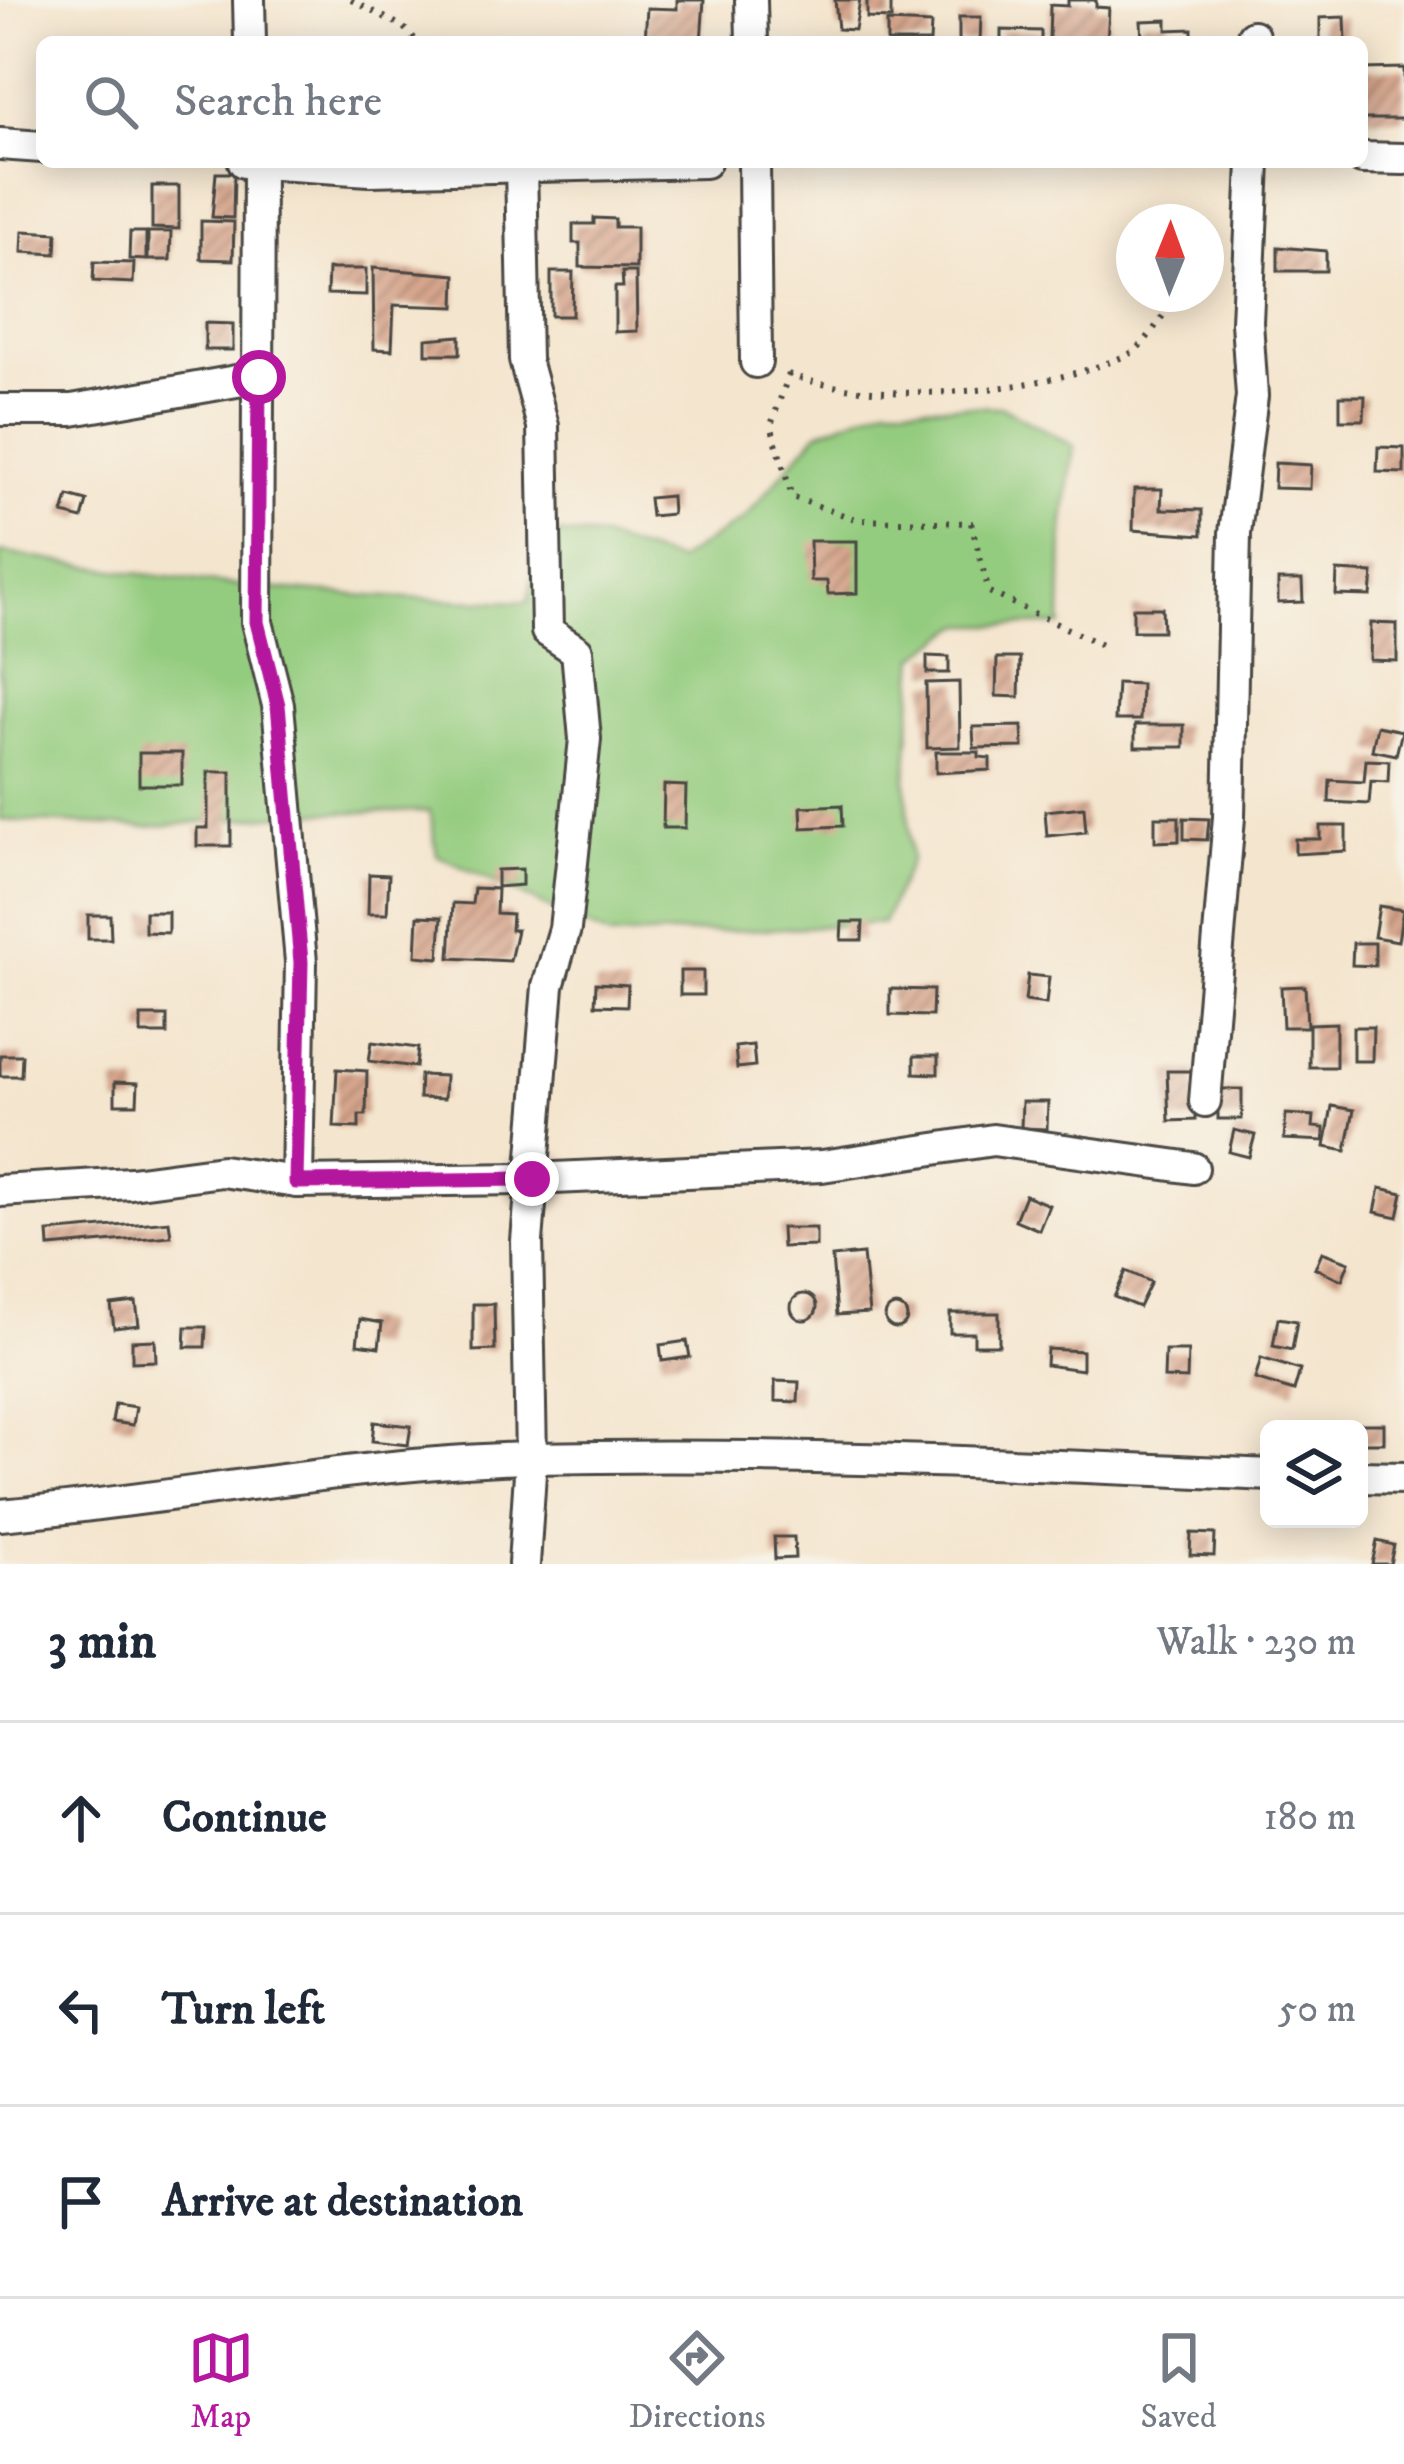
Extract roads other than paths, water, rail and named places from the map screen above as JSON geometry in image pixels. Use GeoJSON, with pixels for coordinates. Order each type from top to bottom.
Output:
{"type":"FeatureCollection","features":[{"type":"Feature","properties":{"kind":"street"},"geometry":{"type":"LineString","coordinates":[[249,0],[250,36]]}},
{"type":"Feature","properties":{"kind":"street"},"geometry":{"type":"LineString","coordinates":[[752,0],[752,36]]}},
{"type":"Feature","properties":{"kind":"street"},"geometry":{"type":"LineString","coordinates":[[0,144],[36,147]]}},
{"type":"Feature","properties":{"kind":"street"},"geometry":{"type":"LineString","coordinates":[[1368,158],[1404,159]]}},
{"type":"Feature","properties":{"kind":"street"},"geometry":{"type":"LineString","coordinates":[[260,168],[257,622],[278,705],[301,962],[296,1182]]}},
{"type":"Feature","properties":{"kind":"street"},"geometry":{"type":"LineString","coordinates":[[339,168],[420,168]]}},
{"type":"Feature","properties":{"kind":"street"},"geometry":{"type":"LineString","coordinates":[[521,168],[525,360],[543,426],[547,631],[577,651],[585,739],[565,929],[548,986],[526,1241],[531,1458],[524,1564]]}},
{"type":"Feature","properties":{"kind":"street"},"geometry":{"type":"LineString","coordinates":[[754,168],[756,362]]}},
{"type":"Feature","properties":{"kind":"street"},"geometry":{"type":"LineString","coordinates":[[1204,1101],[1229,817],[1235,533],[1252,396],[1247,322],[1254,168]]}},
{"type":"Feature","properties":{"kind":"street"},"geometry":{"type":"LineString","coordinates":[[0,410],[72,410],[259,377]]}},
{"type":"Feature","properties":{"kind":"street"},"geometry":{"type":"LineString","coordinates":[[0,1190],[131,1183],[222,1171],[296,1182],[532,1179],[822,1166],[992,1140],[1192,1168]]}},
{"type":"Feature","properties":{"kind":"street"},"geometry":{"type":"LineString","coordinates":[[0,1515],[362,1470],[531,1458],[976,1462],[1260,1475]]}},
{"type":"Feature","properties":{"kind":"street"},"geometry":{"type":"LineString","coordinates":[[1368,1477],[1404,1478]]}}]}
